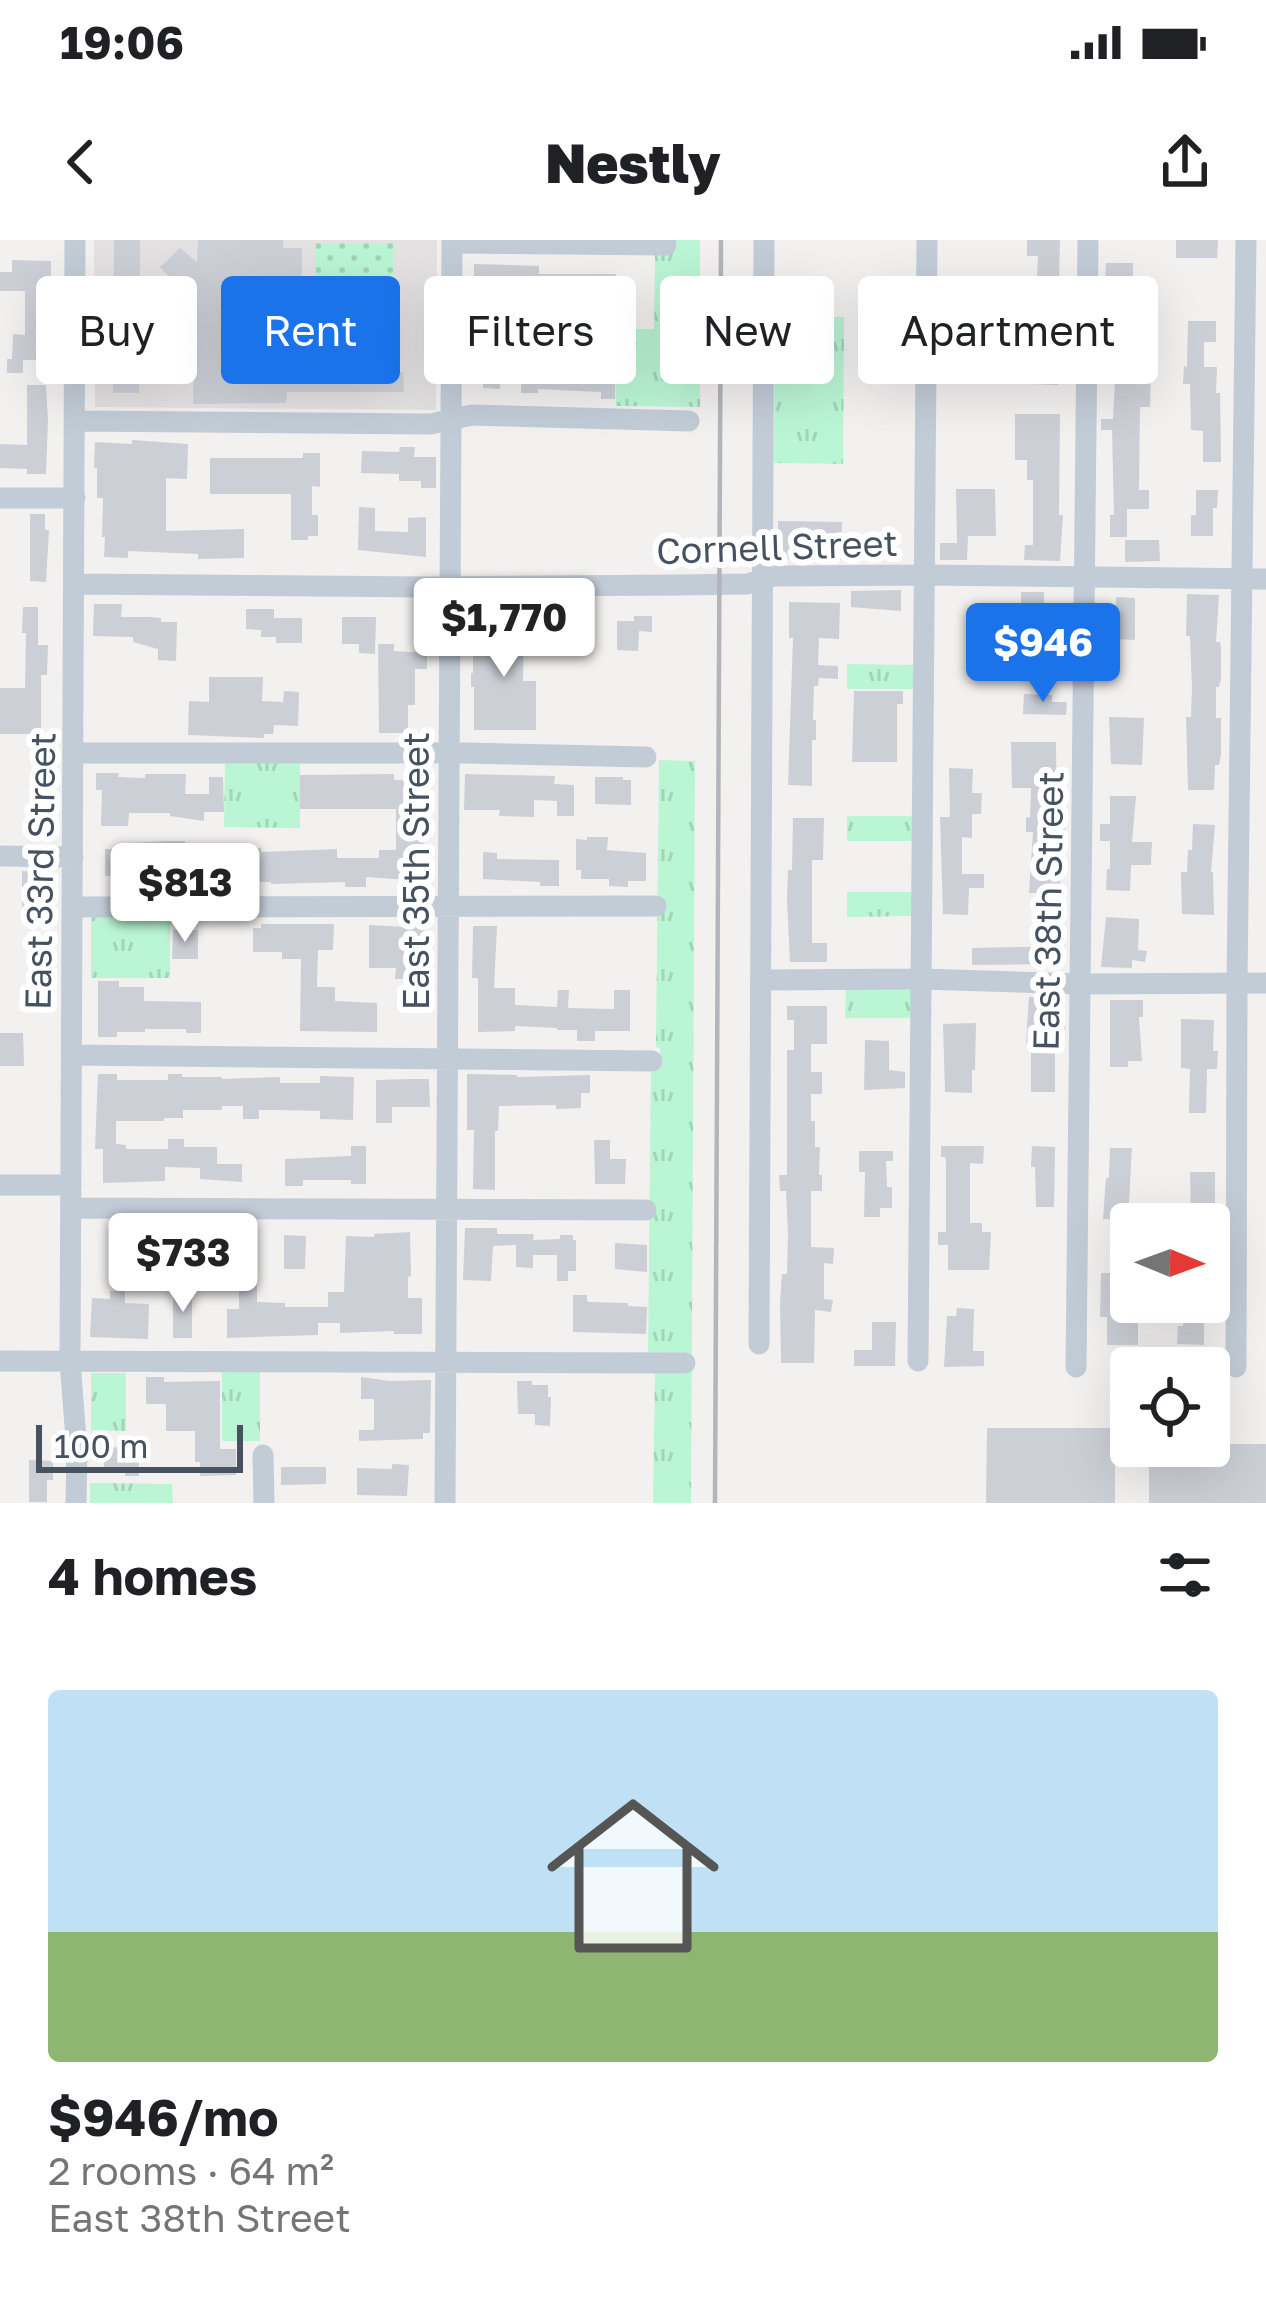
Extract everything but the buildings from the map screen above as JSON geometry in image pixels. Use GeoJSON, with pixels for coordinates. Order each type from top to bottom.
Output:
{"type":"FeatureCollection","features":[{"type":"Feature","properties":{"kind":"street","name":"East 33rd Street"},"geometry":{"type":"LineString","coordinates":[[75,240],[70,1361],[76,1503]]}},
{"type":"Feature","properties":{"kind":"street"},"geometry":{"type":"LineString","coordinates":[[759,1344],[764,240]]}},
{"type":"Feature","properties":{"kind":"street"},"geometry":{"type":"LineString","coordinates":[[919,1361],[927,240]]}},
{"type":"Feature","properties":{"kind":"street","name":"East 38th Street"},"geometry":{"type":"LineString","coordinates":[[1076,1367],[1088,240]]}},
{"type":"Feature","properties":{"kind":"street"},"geometry":{"type":"LineString","coordinates":[[1236,1367],[1237,983],[1255,579],[1246,240]]}},
{"type":"Feature","properties":{"kind":"street"},"geometry":{"type":"LineString","coordinates":[[452,242],[666,245]]}},
{"type":"Feature","properties":{"kind":"street","name":"East 35th Street"},"geometry":{"type":"LineString","coordinates":[[445,1503],[452,242]]}},
{"type":"Feature","properties":{"kind":"street"},"geometry":{"type":"LineString","coordinates":[[76,421],[431,424],[472,415],[689,421]]}},
{"type":"Feature","properties":{"kind":"street"},"geometry":{"type":"LineString","coordinates":[[0,498],[75,498]]}},
{"type":"Feature","properties":{"kind":"street","name":"Cornell Street"},"geometry":{"type":"LineString","coordinates":[[75,584],[747,584],[774,576],[925,575],[1255,579]]}},
{"type":"Feature","properties":{"kind":"street"},"geometry":{"type":"LineString","coordinates":[[74,753],[646,757]]}},
{"type":"Feature","properties":{"kind":"street"},"geometry":{"type":"LineString","coordinates":[[0,856],[74,857]]}},
{"type":"Feature","properties":{"kind":"street"},"geometry":{"type":"LineString","coordinates":[[73,907],[656,905]]}},
{"type":"Feature","properties":{"kind":"street"},"geometry":{"type":"LineString","coordinates":[[762,980],[1266,983]]}},
{"type":"Feature","properties":{"kind":"street"},"geometry":{"type":"LineString","coordinates":[[71,1055],[652,1061]]}},
{"type":"Feature","properties":{"kind":"street"},"geometry":{"type":"LineString","coordinates":[[0,1185],[71,1196],[447,1210],[646,1210]]}},
{"type":"Feature","properties":{"kind":"street"},"geometry":{"type":"LineString","coordinates":[[0,1361],[685,1364]]}},
{"type":"Feature","properties":{"kind":"street"},"geometry":{"type":"LineString","coordinates":[[263,1455],[264,1503]]}},
{"type":"Feature","properties":{"kind":"shaded area"},"geometry":{"type":"Polygon","coordinates":[[[94,240],[437,240],[437,276],[424,276],[424,384],[436,384],[436,410],[95,407],[95,384],[197,384],[197,276],[94,276],[94,240]]]}},
{"type":"Feature","properties":{"kind":"green space"},"geometry":{"type":"Polygon","coordinates":[[[665,240],[700,240],[700,276],[660,276],[660,384],[700,384],[700,407],[616,406],[616,384],[636,384],[636,329],[654,329],[655,255],[665,240]]]}},
{"type":"Feature","properties":{"kind":"green space"},"geometry":{"type":"Polygon","coordinates":[[[316,243],[394,243],[394,276],[316,276],[316,243]]]}},
{"type":"Feature","properties":{"kind":"green space"},"geometry":{"type":"Polygon","coordinates":[[[834,317],[844,317],[843,464],[774,463],[775,384],[834,384],[834,317]]]}},
{"type":"Feature","properties":{"kind":"green space"},"geometry":{"type":"Polygon","coordinates":[[[847,664],[919,665],[919,689],[847,689],[847,664]]]}},
{"type":"Feature","properties":{"kind":"green space"},"geometry":{"type":"Polygon","coordinates":[[[659,760],[695,761],[691,1503],[653,1503],[655,1369],[684,1353],[648,1352],[651,1066],[659,1066],[660,1048],[656,1047],[659,760]]]}},
{"type":"Feature","properties":{"kind":"green space"},"geometry":{"type":"Polygon","coordinates":[[[225,762],[300,763],[300,828],[224,827],[225,762]]]}},
{"type":"Feature","properties":{"kind":"green space"},"geometry":{"type":"Polygon","coordinates":[[[847,816],[914,816],[914,841],[847,841],[847,816]]]}},
{"type":"Feature","properties":{"kind":"green space"},"geometry":{"type":"Polygon","coordinates":[[[847,892],[913,892],[913,916],[847,917],[847,892]]]}},
{"type":"Feature","properties":{"kind":"green space"},"geometry":{"type":"Polygon","coordinates":[[[170,915],[170,978],[91,978],[91,917],[170,915]]]}},
{"type":"Feature","properties":{"kind":"green space"},"geometry":{"type":"Polygon","coordinates":[[[846,989],[915,990],[915,1018],[845,1018],[846,989]]]}},
{"type":"Feature","properties":{"kind":"green space"},"geometry":{"type":"Polygon","coordinates":[[[222,1370],[260,1370],[260,1441],[222,1441],[222,1370]]]}},
{"type":"Feature","properties":{"kind":"green space"},"geometry":{"type":"Polygon","coordinates":[[[91,1373],[126,1373],[126,1431],[91,1430],[91,1373]]]}},
{"type":"Feature","properties":{"kind":"green space"},"geometry":{"type":"Polygon","coordinates":[[[90,1483],[172,1484],[173,1503],[90,1503],[90,1483]]]}},
{"type":"Feature","properties":{"kind":"railway"},"geometry":{"type":"LineString","coordinates":[[715,1503],[721,240]]}}]}
